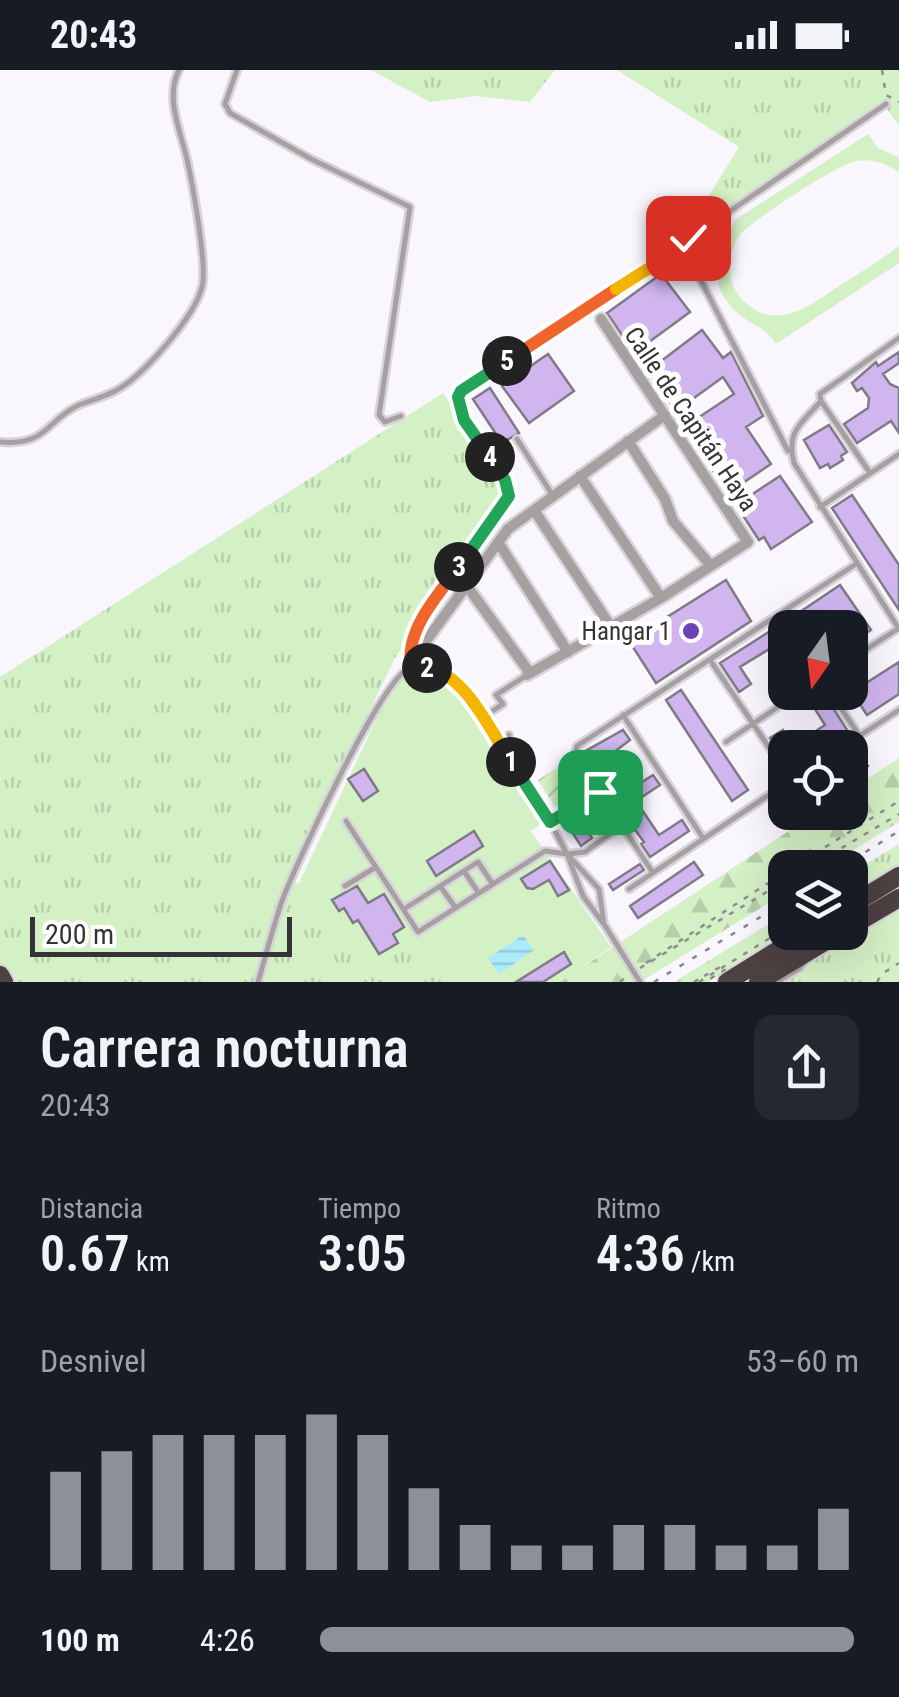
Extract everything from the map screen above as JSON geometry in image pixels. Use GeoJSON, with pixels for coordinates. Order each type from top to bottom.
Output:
{"type":"FeatureCollection","features":[{"type":"Feature","properties":{"kind":"highway"},"geometry":{"type":"LineString","coordinates":[[868,894],[899,876]]}},
{"type":"Feature","properties":{"kind":"highway"},"geometry":{"type":"LineString","coordinates":[[868,916],[899,898]]}},
{"type":"Feature","properties":{"kind":"highway"},"geometry":{"type":"LineString","coordinates":[[733,978],[791,950]]}},
{"type":"Feature","properties":{"kind":"highway"},"geometry":{"type":"LineString","coordinates":[[758,982],[799,950]]}},
{"type":"Feature","properties":{"kind":"highway"},"geometry":{"type":"LineString","coordinates":[[0,976],[4,982]]}},
{"type":"Feature","properties":{"kind":"street","name":"Calle de Capitán Haya"},"geometry":{"type":"LineString","coordinates":[[600,319],[748,542],[712,566]]}},
{"type":"Feature","properties":{"kind":"street"},"geometry":{"type":"LineString","coordinates":[[423,645],[508,529],[665,415]]}},
{"type":"Feature","properties":{"kind":"street"},"geometry":{"type":"LineString","coordinates":[[467,586],[529,674],[712,566],[673,521],[665,499],[628,441]]}},
{"type":"Feature","properties":{"kind":"street"},"geometry":{"type":"LineString","coordinates":[[580,476],[661,598]]}},
{"type":"Feature","properties":{"kind":"street"},"geometry":{"type":"LineString","coordinates":[[534,510],[611,628]]}},
{"type":"Feature","properties":{"kind":"street"},"geometry":{"type":"LineString","coordinates":[[498,542],[568,652]]}},
{"type":"Feature","properties":{"kind":"lane"},"geometry":{"type":"LineString","coordinates":[[0,442],[42,436],[74,407],[118,390],[168,343],[191,313],[203,285],[193,186],[178,134],[173,82],[179,70]]}},
{"type":"Feature","properties":{"kind":"lane"},"geometry":{"type":"LineString","coordinates":[[237,70],[225,104],[230,113],[410,207],[379,415],[385,422],[401,416]]}},
{"type":"Feature","properties":{"kind":"lane"},"geometry":{"type":"LineString","coordinates":[[411,667],[410,645],[417,630],[509,496],[505,480],[464,420],[458,406],[461,391],[678,250],[680,240],[692,241],[886,104]]}},
{"type":"Feature","properties":{"kind":"lane"},"geometry":{"type":"LineString","coordinates":[[688,255],[694,249],[692,241]]}},
{"type":"Feature","properties":{"kind":"lane"},"geometry":{"type":"LineString","coordinates":[[678,250],[688,255],[794,463],[899,629],[868,649]]}},
{"type":"Feature","properties":{"kind":"lane"},"geometry":{"type":"LineString","coordinates":[[794,463],[789,443],[795,430],[821,401],[823,389],[899,338]]}},
{"type":"Feature","properties":{"kind":"lane"},"geometry":{"type":"LineString","coordinates":[[821,401],[870,473]]}},
{"type":"Feature","properties":{"kind":"lane"},"geometry":{"type":"LineString","coordinates":[[517,440],[553,496]]}},
{"type":"Feature","properties":{"kind":"lane"},"geometry":{"type":"LineString","coordinates":[[820,507],[899,454]]}},
{"type":"Feature","properties":{"kind":"lane"},"geometry":{"type":"LineString","coordinates":[[786,610],[856,564]]}},
{"type":"Feature","properties":{"kind":"lane"},"geometry":{"type":"LineString","coordinates":[[653,873],[575,754],[577,746],[768,622]]}},
{"type":"Feature","properties":{"kind":"lane"},"geometry":{"type":"LineString","coordinates":[[710,660],[768,746]]}},
{"type":"Feature","properties":{"kind":"lane"},"geometry":{"type":"LineString","coordinates":[[258,982],[283,899],[368,721],[389,686],[411,667],[434,668],[460,684],[550,822],[582,896],[640,982]]}},
{"type":"Feature","properties":{"kind":"lane"},"geometry":{"type":"LineString","coordinates":[[482,718],[502,704],[496,695],[529,674]]}},
{"type":"Feature","properties":{"kind":"lane"},"geometry":{"type":"LineString","coordinates":[[726,742],[774,710]]}},
{"type":"Feature","properties":{"kind":"lane"},"geometry":{"type":"LineString","coordinates":[[868,730],[899,710]]}},
{"type":"Feature","properties":{"kind":"lane"},"geometry":{"type":"LineString","coordinates":[[623,715],[704,838]]}},
{"type":"Feature","properties":{"kind":"lane"},"geometry":{"type":"LineString","coordinates":[[498,743],[509,735]]}},
{"type":"Feature","properties":{"kind":"lane"},"geometry":{"type":"LineString","coordinates":[[550,822],[600,792]]}},
{"type":"Feature","properties":{"kind":"lane"},"geometry":{"type":"LineString","coordinates":[[629,889],[768,795]]}},
{"type":"Feature","properties":{"kind":"lane"},"geometry":{"type":"LineString","coordinates":[[346,821],[418,932],[545,851],[584,852],[622,825]]}},
{"type":"Feature","properties":{"kind":"lane"},"geometry":{"type":"LineString","coordinates":[[566,854],[599,889],[604,926]]}},
{"type":"Feature","properties":{"kind":"lane"},"geometry":{"type":"LineString","coordinates":[[404,909],[478,862],[492,883]]}},
{"type":"Feature","properties":{"kind":"lane"},"geometry":{"type":"LineString","coordinates":[[344,886],[376,867]]}},
{"type":"Feature","properties":{"kind":"lane"},"geometry":{"type":"LineString","coordinates":[[464,871],[478,892]]}},
{"type":"Feature","properties":{"kind":"lane"},"geometry":{"type":"LineString","coordinates":[[440,886],[455,908]]}},
{"type":"Feature","properties":{"kind":"lane"},"geometry":{"type":"LineString","coordinates":[[733,978],[768,947]]}},
{"type":"Feature","properties":{"kind":"lane"},"geometry":{"type":"LineString","coordinates":[[776,982],[800,968],[808,950]]}},
{"type":"Feature","properties":{"kind":"path"},"geometry":{"type":"LineString","coordinates":[[882,70],[886,95],[899,102]]}},
{"type":"Feature","properties":{"kind":"path"},"geometry":{"type":"LineString","coordinates":[[821,850],[899,801]]}},
{"type":"Feature","properties":{"kind":"path"},"geometry":{"type":"LineString","coordinates":[[883,811],[883,823]]}},
{"type":"Feature","properties":{"kind":"path"},"geometry":{"type":"LineString","coordinates":[[838,850],[899,814]]}},
{"type":"Feature","properties":{"kind":"path"},"geometry":{"type":"LineString","coordinates":[[642,967],[768,883]]}},
{"type":"Feature","properties":{"kind":"path"},"geometry":{"type":"LineString","coordinates":[[620,982],[768,891]]}},
{"type":"Feature","properties":{"kind":"path"},"geometry":{"type":"LineString","coordinates":[[741,908],[744,898]]}},
{"type":"Feature","properties":{"kind":"path"},"geometry":{"type":"LineString","coordinates":[[696,982],[768,938]]}},
{"type":"Feature","properties":{"kind":"path"},"geometry":{"type":"LineString","coordinates":[[877,982],[899,963]]}},
{"type":"Feature","properties":{"kind":"path"},"geometry":{"type":"LineString","coordinates":[[696,982],[722,966],[726,969],[710,982]]}},
{"type":"Feature","properties":{"kind":"green space"},"geometry":{"type":"Polygon","coordinates":[[[371,70],[555,70],[530,102],[475,96],[430,102],[371,70]]]}},
{"type":"Feature","properties":{"kind":"green space"},"geometry":{"type":"Polygon","coordinates":[[[617,70],[899,70],[899,125],[881,101],[719,215],[703,205],[739,147],[617,70]]]}},
{"type":"Feature","properties":{"kind":"green space"},"geometry":{"type":"Polygon","coordinates":[[[868,134],[878,148],[899,157],[899,172],[879,162],[856,161],[800,191],[740,235],[731,254],[732,281],[737,293],[754,309],[779,315],[818,300],[899,246],[899,263],[776,344],[729,305],[722,293],[716,268],[723,242],[738,218],[868,134]]]}},
{"type":"Feature","properties":{"kind":"green space"},"geometry":{"type":"Polygon","coordinates":[[[443,393],[500,480],[502,494],[497,508],[395,658],[289,879],[316,894],[368,970],[420,936],[469,982],[0,982],[0,677],[443,393]]]}},
{"type":"Feature","properties":{"kind":"green space"},"geometry":{"type":"Polygon","coordinates":[[[420,671],[454,683],[541,824],[531,831],[611,947],[560,982],[469,982],[420,937],[368,971],[316,894],[298,885],[379,714],[404,676],[420,671]]]}},
{"type":"Feature","properties":{"kind":"green space"},"geometry":{"type":"Polygon","coordinates":[[[572,758],[594,791],[559,813],[538,780],[572,758]]]}},
{"type":"Feature","properties":{"kind":"green space"},"geometry":{"type":"Polygon","coordinates":[[[899,758],[899,822],[854,850],[768,850],[768,903],[640,982],[560,982],[790,830],[868,830],[868,778],[899,758]]]}},
{"type":"Feature","properties":{"kind":"green space"},"geometry":{"type":"Polygon","coordinates":[[[899,844],[899,867],[868,885],[868,863],[899,844]]]}},
{"type":"Feature","properties":{"kind":"green space"},"geometry":{"type":"Polygon","coordinates":[[[899,910],[899,982],[777,982],[831,950],[868,950],[868,928],[899,910]]]}},
{"type":"Feature","properties":{"kind":"green space"},"geometry":{"type":"Polygon","coordinates":[[[768,924],[768,943],[709,982],[674,982],[768,924]]]}},
{"type":"Feature","properties":{"kind":"water"},"geometry":{"type":"Polygon","coordinates":[[[523,935],[534,950],[499,974],[488,958],[523,935]]]}},
{"type":"Feature","properties":{"kind":"building"},"geometry":{"type":"Polygon","coordinates":[[[661,274],[690,312],[634,353],[607,313],[661,274]]]}},
{"type":"Feature","properties":{"kind":"building"},"geometry":{"type":"Polygon","coordinates":[[[702,330],[723,358],[731,352],[763,416],[746,427],[771,464],[728,493],[684,427],[734,394],[723,377],[676,411],[648,371],[702,330]]]}},
{"type":"Feature","properties":{"kind":"building"},"geometry":{"type":"Polygon","coordinates":[[[899,352],[899,363],[883,374],[899,388],[899,433],[891,421],[857,443],[844,424],[868,408],[869,398],[852,383],[876,362],[878,366],[899,352]]]}},
{"type":"Feature","properties":{"kind":"building"},"geometry":{"type":"Polygon","coordinates":[[[548,354],[574,391],[529,423],[502,386],[548,354]]]}},
{"type":"Feature","properties":{"kind":"building"},"geometry":{"type":"Polygon","coordinates":[[[490,388],[519,433],[502,443],[473,399],[490,388]]]}},
{"type":"Feature","properties":{"kind":"building"},"geometry":{"type":"Polygon","coordinates":[[[829,425],[847,452],[841,456],[843,460],[830,468],[828,464],[820,468],[804,440],[829,425]]]}},
{"type":"Feature","properties":{"kind":"building"},"geometry":{"type":"Polygon","coordinates":[[[780,476],[812,522],[771,549],[764,537],[759,540],[736,505],[780,476]]]}},
{"type":"Feature","properties":{"kind":"building"},"geometry":{"type":"Polygon","coordinates":[[[852,495],[899,565],[899,610],[832,508],[852,495]]]}},
{"type":"Feature","properties":{"kind":"building","name":"Hangar 1"},"geometry":{"type":"Polygon","coordinates":[[[726,580],[751,621],[656,683],[629,641],[726,580]]]}},
{"type":"Feature","properties":{"kind":"building"},"geometry":{"type":"Polygon","coordinates":[[[840,585],[857,610],[803,610],[840,585]]]}},
{"type":"Feature","properties":{"kind":"building"},"geometry":{"type":"Polygon","coordinates":[[[768,632],[768,650],[740,667],[751,684],[739,692],[720,663],[768,632]]]}},
{"type":"Feature","properties":{"kind":"building"},"geometry":{"type":"Polygon","coordinates":[[[899,662],[899,694],[867,715],[864,710],[868,710],[868,682],[899,662]]]}},
{"type":"Feature","properties":{"kind":"building"},"geometry":{"type":"Polygon","coordinates":[[[681,690],[748,790],[732,801],[666,700],[681,690]]]}},
{"type":"Feature","properties":{"kind":"building"},"geometry":{"type":"Polygon","coordinates":[[[816,710],[834,710],[847,730],[817,730],[825,725],[816,710]]]}},
{"type":"Feature","properties":{"kind":"building"},"geometry":{"type":"Polygon","coordinates":[[[623,730],[630,740],[606,758],[628,791],[653,775],[660,785],[636,801],[659,835],[682,820],[689,831],[650,857],[641,844],[644,842],[612,799],[615,797],[582,753],[623,730]]]}},
{"type":"Feature","properties":{"kind":"building"},"geometry":{"type":"Polygon","coordinates":[[[364,769],[378,791],[363,801],[348,779],[364,769]]]}},
{"type":"Feature","properties":{"kind":"building"},"geometry":{"type":"Polygon","coordinates":[[[576,814],[592,838],[581,846],[565,821],[576,814]]]}},
{"type":"Feature","properties":{"kind":"building"},"geometry":{"type":"Polygon","coordinates":[[[474,831],[483,846],[436,876],[427,861],[474,831]]]}},
{"type":"Feature","properties":{"kind":"building"},"geometry":{"type":"Polygon","coordinates":[[[550,861],[569,890],[558,896],[549,880],[533,889],[527,888],[521,879],[550,861]]]}},
{"type":"Feature","properties":{"kind":"building"},"geometry":{"type":"Polygon","coordinates":[[[694,862],[703,875],[638,918],[630,906],[694,862]]]}},
{"type":"Feature","properties":{"kind":"building"},"geometry":{"type":"Polygon","coordinates":[[[640,864],[644,870],[613,890],[609,884],[640,864]]]}},
{"type":"Feature","properties":{"kind":"building"},"geometry":{"type":"Polygon","coordinates":[[[357,886],[368,903],[384,894],[404,927],[393,934],[398,943],[379,954],[358,920],[353,923],[344,908],[339,911],[332,900],[357,886]]]}},
{"type":"Feature","properties":{"kind":"building"},"geometry":{"type":"Polygon","coordinates":[[[564,952],[571,964],[543,982],[516,982],[564,952]]]}},
{"type":"Feature","properties":{"kind":"railway"},"geometry":{"type":"LineString","coordinates":[[868,850],[899,831]]}},
{"type":"Feature","properties":{"kind":"railway"},"geometry":{"type":"LineString","coordinates":[[654,982],[768,912]]}},
{"type":"Feature","properties":{"kind":"place","name":"Hangar 1"},"geometry":{"type":"Point","coordinates":[691,631]}},
{"type":"Feature","properties":{"kind":"route"},"geometry":{"type":"LineString","coordinates":[[600,792],[550,822],[460,684],[434,668],[411,667],[410,645],[436,599],[509,496],[505,480],[464,420],[458,406],[461,391],[678,250],[680,240],[688,238]]}}]}
